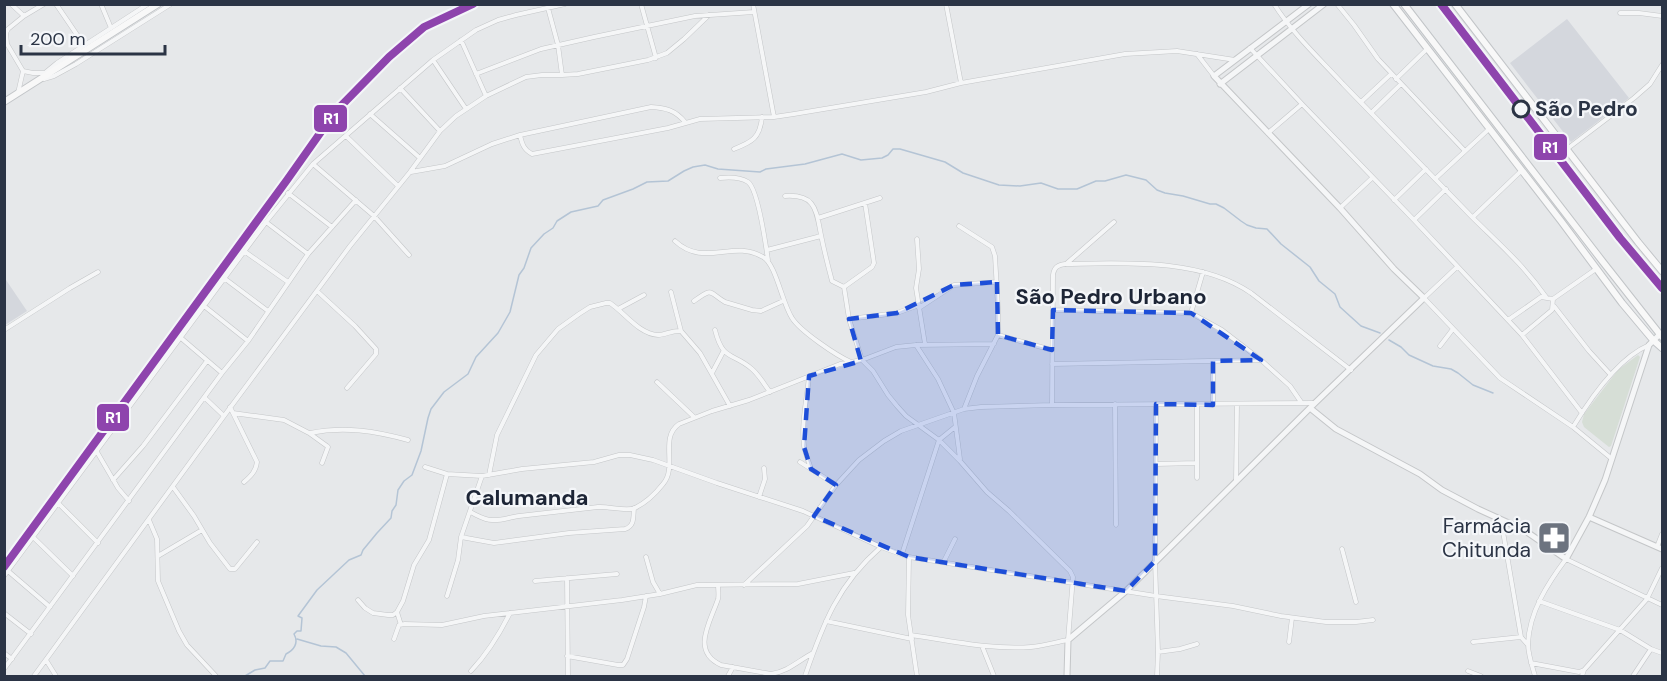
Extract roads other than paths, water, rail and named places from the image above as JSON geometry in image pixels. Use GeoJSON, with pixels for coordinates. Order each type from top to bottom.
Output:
{"type":"FeatureCollection","features":[{"type":"Feature","properties":{"kind":"main road"},"geometry":{"type":"LineString","coordinates":[[4,102],[158,4]]}},
{"type":"Feature","properties":{"kind":"main road"},"geometry":{"type":"LineString","coordinates":[[1661,336],[1404,4],[1395,7],[1561,221],[1651,342],[1662,348]]}},
{"type":"Feature","properties":{"kind":"main road"},"geometry":{"type":"LineString","coordinates":[[1455,4],[1662,271]]}},
{"type":"Feature","properties":{"kind":"main road"},"geometry":{"type":"LineString","coordinates":[[1457,86],[1464,81]]}},
{"type":"Feature","properties":{"kind":"main road"},"geometry":{"type":"LineString","coordinates":[[1561,221],[1568,216]]}},
{"type":"Feature","properties":{"kind":"main road"},"geometry":{"type":"LineString","coordinates":[[1622,303],[1629,296]]}},
{"type":"Feature","properties":{"kind":"street"},"geometry":{"type":"LineString","coordinates":[[11,4],[24,16]]}},
{"type":"Feature","properties":{"kind":"street"},"geometry":{"type":"LineString","coordinates":[[18,94],[23,71],[5,37],[8,29],[44,4]]}},
{"type":"Feature","properties":{"kind":"street"},"geometry":{"type":"LineString","coordinates":[[56,4],[84,45]]}},
{"type":"Feature","properties":{"kind":"street"},"geometry":{"type":"LineString","coordinates":[[101,4],[111,28]]}},
{"type":"Feature","properties":{"kind":"street"},"geometry":{"type":"LineString","coordinates":[[40,80],[57,63],[148,4]]}},
{"type":"Feature","properties":{"kind":"street"},"geometry":{"type":"LineString","coordinates":[[40,80],[54,76],[76,64],[171,4]]}},
{"type":"Feature","properties":{"kind":"street"},"geometry":{"type":"LineString","coordinates":[[4,576],[244,251],[313,164],[434,60],[476,30],[498,20],[565,4]]}},
{"type":"Feature","properties":{"kind":"street"},"geometry":{"type":"LineString","coordinates":[[641,4],[656,58]]}},
{"type":"Feature","properties":{"kind":"street"},"geometry":{"type":"LineString","coordinates":[[753,4],[774,117]]}},
{"type":"Feature","properties":{"kind":"street"},"geometry":{"type":"LineString","coordinates":[[946,4],[961,83]]}},
{"type":"Feature","properties":{"kind":"street"},"geometry":{"type":"LineString","coordinates":[[1274,4],[1292,29],[1361,102],[1516,258],[1546,297]]}},
{"type":"Feature","properties":{"kind":"street"},"geometry":{"type":"LineString","coordinates":[[1214,76],[1309,4]]}},
{"type":"Feature","properties":{"kind":"street"},"geometry":{"type":"LineString","coordinates":[[1220,84],[1324,4]]}},
{"type":"Feature","properties":{"kind":"street"},"geometry":{"type":"LineString","coordinates":[[1337,4],[1391,74],[1465,151]]}},
{"type":"Feature","properties":{"kind":"street"},"geometry":{"type":"LineString","coordinates":[[548,8],[558,45],[562,75]]}},
{"type":"Feature","properties":{"kind":"street"},"geometry":{"type":"LineString","coordinates":[[476,74],[541,49],[558,45],[709,15],[754,12]]}},
{"type":"Feature","properties":{"kind":"street"},"geometry":{"type":"LineString","coordinates":[[1620,13],[1662,16]]}},
{"type":"Feature","properties":{"kind":"street"},"geometry":{"type":"LineString","coordinates":[[34,676],[230,407],[440,131],[486,96],[526,78],[603,69],[656,58],[667,53],[709,15]]}},
{"type":"Feature","properties":{"kind":"street"},"geometry":{"type":"LineString","coordinates":[[461,40],[486,96]]}},
{"type":"Feature","properties":{"kind":"street"},"geometry":{"type":"LineString","coordinates":[[1250,48],[1522,335],[1582,413]]}},
{"type":"Feature","properties":{"kind":"street"},"geometry":{"type":"LineString","coordinates":[[1396,79],[1427,49]]}},
{"type":"Feature","properties":{"kind":"street"},"geometry":{"type":"LineString","coordinates":[[520,135],[523,146],[532,154],[668,128],[685,122],[711,118],[774,117],[926,92],[961,83],[1125,54],[1177,51],[1235,60]]}},
{"type":"Feature","properties":{"kind":"street"},"geometry":{"type":"LineString","coordinates":[[1197,53],[1220,84],[1500,378],[1573,427],[1612,460]]}},
{"type":"Feature","properties":{"kind":"street"},"geometry":{"type":"LineString","coordinates":[[434,60],[466,109]]}},
{"type":"Feature","properties":{"kind":"street"},"geometry":{"type":"LineString","coordinates":[[1566,150],[1650,84],[1662,65]]}},
{"type":"Feature","properties":{"kind":"street"},"geometry":{"type":"LineString","coordinates":[[23,71],[46,73]]}},
{"type":"Feature","properties":{"kind":"street"},"geometry":{"type":"LineString","coordinates":[[1361,102],[1391,74]]}},
{"type":"Feature","properties":{"kind":"street"},"geometry":{"type":"LineString","coordinates":[[1371,112],[1401,84]]}},
{"type":"Feature","properties":{"kind":"street"},"geometry":{"type":"LineString","coordinates":[[400,88],[440,131]]}},
{"type":"Feature","properties":{"kind":"street"},"geometry":{"type":"LineString","coordinates":[[1268,133],[1302,104]]}},
{"type":"Feature","properties":{"kind":"street"},"geometry":{"type":"LineString","coordinates":[[410,172],[445,166],[492,144],[520,135],[651,108],[665,108],[674,111],[685,122]]}},
{"type":"Feature","properties":{"kind":"street"},"geometry":{"type":"LineString","coordinates":[[370,114],[420,158]]}},
{"type":"Feature","properties":{"kind":"street"},"geometry":{"type":"LineString","coordinates":[[734,149],[750,143],[757,135],[762,117]]}},
{"type":"Feature","properties":{"kind":"street"},"geometry":{"type":"LineString","coordinates":[[1436,179],[1489,129]]}},
{"type":"Feature","properties":{"kind":"street"},"geometry":{"type":"LineString","coordinates":[[346,136],[398,186]]}},
{"type":"Feature","properties":{"kind":"street"},"geometry":{"type":"LineString","coordinates":[[313,164],[374,216],[409,255]]}},
{"type":"Feature","properties":{"kind":"street"},"geometry":{"type":"LineString","coordinates":[[1394,200],[1426,169]]}},
{"type":"Feature","properties":{"kind":"street"},"geometry":{"type":"LineString","coordinates":[[1473,217],[1521,171]]}},
{"type":"Feature","properties":{"kind":"street"},"geometry":{"type":"LineString","coordinates":[[720,178],[739,178],[751,184],[758,206],[768,261]]}},
{"type":"Feature","properties":{"kind":"street"},"geometry":{"type":"LineString","coordinates":[[1340,208],[1372,178]]}},
{"type":"Feature","properties":{"kind":"street"},"geometry":{"type":"LineString","coordinates":[[1414,220],[1446,189]]}},
{"type":"Feature","properties":{"kind":"street"},"geometry":{"type":"LineString","coordinates":[[288,193],[332,226]]}},
{"type":"Feature","properties":{"kind":"street"},"geometry":{"type":"LineString","coordinates":[[785,196],[794,195],[807,199],[814,207],[832,281],[844,287]]}},
{"type":"Feature","properties":{"kind":"street"},"geometry":{"type":"LineString","coordinates":[[818,218],[880,198]]}},
{"type":"Feature","properties":{"kind":"street"},"geometry":{"type":"LineString","coordinates":[[4,669],[248,341],[308,254],[356,200]]}},
{"type":"Feature","properties":{"kind":"street"},"geometry":{"type":"LineString","coordinates":[[844,287],[874,263],[865,203]]}},
{"type":"Feature","properties":{"kind":"street"},"geometry":{"type":"LineString","coordinates":[[266,222],[308,254]]}},
{"type":"Feature","properties":{"kind":"street"},"geometry":{"type":"LineString","coordinates":[[1065,264],[1114,222]]}},
{"type":"Feature","properties":{"kind":"street"},"geometry":{"type":"LineString","coordinates":[[958,226],[992,247],[997,282],[998,335],[964,409]]}},
{"type":"Feature","properties":{"kind":"street"},"geometry":{"type":"LineString","coordinates":[[767,250],[821,236]]}},
{"type":"Feature","properties":{"kind":"street"},"geometry":{"type":"LineString","coordinates":[[917,240],[919,269],[916,288],[925,344]]}},
{"type":"Feature","properties":{"kind":"street"},"geometry":{"type":"LineString","coordinates":[[675,241],[697,254],[730,250],[762,256],[772,268],[783,301],[800,328],[835,354],[851,362]]}},
{"type":"Feature","properties":{"kind":"street"},"geometry":{"type":"LineString","coordinates":[[244,251],[288,282]]}},
{"type":"Feature","properties":{"kind":"street"},"geometry":{"type":"LineString","coordinates":[[1052,405],[1054,269],[1058,265],[1065,264],[1157,265],[1226,278],[1239,284],[1351,369]]}},
{"type":"Feature","properties":{"kind":"street"},"geometry":{"type":"LineString","coordinates":[[826,621],[911,637],[982,646],[1034,647],[1068,640],[1126,591],[1312,406],[1457,267]]}},
{"type":"Feature","properties":{"kind":"street"},"geometry":{"type":"LineString","coordinates":[[1553,299],[1596,268]]}},
{"type":"Feature","properties":{"kind":"street"},"geometry":{"type":"LineString","coordinates":[[4,330],[98,272]]}},
{"type":"Feature","properties":{"kind":"street"},"geometry":{"type":"LineString","coordinates":[[1191,314],[1203,272]]}},
{"type":"Feature","properties":{"kind":"street"},"geometry":{"type":"LineString","coordinates":[[224,278],[268,311]]}},
{"type":"Feature","properties":{"kind":"street"},"geometry":{"type":"LineString","coordinates":[[849,319],[897,313],[919,306],[954,285],[997,282]]}},
{"type":"Feature","properties":{"kind":"street"},"geometry":{"type":"LineString","coordinates":[[844,287],[849,319],[862,360],[873,371],[888,395],[917,425],[939,440],[987,492],[1070,571],[1074,582],[1067,676]]}},
{"type":"Feature","properties":{"kind":"street"},"geometry":{"type":"LineString","coordinates":[[317,291],[355,326],[376,350],[376,354],[347,388]]}},
{"type":"Feature","properties":{"kind":"street"},"geometry":{"type":"LineString","coordinates":[[671,292],[681,331],[699,353],[730,406]]}},
{"type":"Feature","properties":{"kind":"street"},"geometry":{"type":"LineString","coordinates":[[694,300],[711,292],[716,293],[725,302],[761,311],[783,301]]}},
{"type":"Feature","properties":{"kind":"street"},"geometry":{"type":"LineString","coordinates":[[618,309],[644,295]]}},
{"type":"Feature","properties":{"kind":"street"},"geometry":{"type":"LineString","coordinates":[[1508,320],[1541,297],[1553,299]]}},
{"type":"Feature","properties":{"kind":"street"},"geometry":{"type":"LineString","coordinates":[[1553,299],[1554,306],[1610,374]]}},
{"type":"Feature","properties":{"kind":"street"},"geometry":{"type":"LineString","coordinates":[[489,475],[497,435],[536,355],[558,329],[590,307],[610,303],[632,322],[651,333],[657,335],[681,331]]}},
{"type":"Feature","properties":{"kind":"street"},"geometry":{"type":"LineString","coordinates":[[204,306],[248,341]]}},
{"type":"Feature","properties":{"kind":"street"},"geometry":{"type":"LineString","coordinates":[[1522,335],[1549,314],[1554,306]]}},
{"type":"Feature","properties":{"kind":"street"},"geometry":{"type":"LineString","coordinates":[[1053,310],[1191,314],[1222,330],[1261,360],[1290,386],[1301,402]]}},
{"type":"Feature","properties":{"kind":"street"},"geometry":{"type":"LineString","coordinates":[[1440,346],[1453,329]]}},
{"type":"Feature","properties":{"kind":"street"},"geometry":{"type":"LineString","coordinates":[[715,330],[723,352],[752,368],[770,392]]}},
{"type":"Feature","properties":{"kind":"street"},"geometry":{"type":"LineString","coordinates":[[998,335],[1052,351]]}},
{"type":"Feature","properties":{"kind":"street"},"geometry":{"type":"LineString","coordinates":[[1573,427],[1610,374],[1639,350],[1661,336]]}},
{"type":"Feature","properties":{"kind":"street"},"geometry":{"type":"LineString","coordinates":[[181,338],[222,373]]}},
{"type":"Feature","properties":{"kind":"street"},"geometry":{"type":"LineString","coordinates":[[1535,676],[1528,645],[1539,601],[1589,517],[1612,460],[1651,342]]}},
{"type":"Feature","properties":{"kind":"street"},"geometry":{"type":"LineString","coordinates":[[470,512],[484,519],[493,520],[605,507],[634,508],[667,478],[672,431],[679,424],[694,417],[770,392],[840,364],[862,360],[896,347],[925,344],[994,344]]}},
{"type":"Feature","properties":{"kind":"street"},"geometry":{"type":"LineString","coordinates":[[916,345],[938,379],[954,413],[960,461]]}},
{"type":"Feature","properties":{"kind":"street"},"geometry":{"type":"LineString","coordinates":[[712,373],[723,352]]}},
{"type":"Feature","properties":{"kind":"street"},"geometry":{"type":"LineString","coordinates":[[1052,363],[1261,360]]}},
{"type":"Feature","properties":{"kind":"street"},"geometry":{"type":"LineString","coordinates":[[113,480],[143,446],[207,361]]}},
{"type":"Feature","properties":{"kind":"street"},"geometry":{"type":"LineString","coordinates":[[1213,361],[1213,405]]}},
{"type":"Feature","properties":{"kind":"street"},"geometry":{"type":"LineString","coordinates":[[809,376],[804,416],[804,447],[811,469]]}},
{"type":"Feature","properties":{"kind":"street"},"geometry":{"type":"LineString","coordinates":[[657,382],[694,417]]}},
{"type":"Feature","properties":{"kind":"street"},"geometry":{"type":"LineString","coordinates":[[205,398],[224,416]]}},
{"type":"Feature","properties":{"kind":"street"},"geometry":{"type":"LineString","coordinates":[[744,585],[796,538],[836,485],[859,460],[901,431],[964,409],[1052,405],[1213,405],[1301,402],[1312,406],[1336,429],[1420,474],[1442,490],[1524,530],[1566,559],[1662,605]]}},
{"type":"Feature","properties":{"kind":"street"},"geometry":{"type":"LineString","coordinates":[[1115,404],[1116,525]]}},
{"type":"Feature","properties":{"kind":"street"},"geometry":{"type":"LineString","coordinates":[[1156,404],[1155,561],[1158,676]]}},
{"type":"Feature","properties":{"kind":"street"},"geometry":{"type":"LineString","coordinates":[[1236,481],[1237,404]]}},
{"type":"Feature","properties":{"kind":"street"},"geometry":{"type":"LineString","coordinates":[[1197,405],[1197,478]]}},
{"type":"Feature","properties":{"kind":"street"},"geometry":{"type":"LineString","coordinates":[[230,407],[257,462],[252,474],[244,482]]}},
{"type":"Feature","properties":{"kind":"street"},"geometry":{"type":"LineString","coordinates":[[233,413],[284,420],[309,433],[328,447],[322,463]]}},
{"type":"Feature","properties":{"kind":"street"},"geometry":{"type":"LineString","coordinates":[[902,554],[939,440],[955,427]]}},
{"type":"Feature","properties":{"kind":"street"},"geometry":{"type":"LineString","coordinates":[[309,433],[352,429],[408,440]]}},
{"type":"Feature","properties":{"kind":"street"},"geometry":{"type":"LineString","coordinates":[[97,452],[118,489],[129,501]]}},
{"type":"Feature","properties":{"kind":"street"},"geometry":{"type":"LineString","coordinates":[[425,467],[447,474],[482,476],[594,462],[619,455],[630,455],[653,460],[814,516],[881,547],[909,556],[1156,596],[1233,606],[1292,618],[1326,622],[1373,620]]}},
{"type":"Feature","properties":{"kind":"street"},"geometry":{"type":"LineString","coordinates":[[800,462],[836,485]]}},
{"type":"Feature","properties":{"kind":"street"},"geometry":{"type":"LineString","coordinates":[[1156,464],[1197,464]]}},
{"type":"Feature","properties":{"kind":"street"},"geometry":{"type":"LineString","coordinates":[[759,497],[765,479],[764,468]]}},
{"type":"Feature","properties":{"kind":"street"},"geometry":{"type":"LineString","coordinates":[[358,600],[365,608],[373,612],[393,615],[397,612],[403,601],[414,565],[429,540],[447,474]]}},
{"type":"Feature","properties":{"kind":"street"},"geometry":{"type":"LineString","coordinates":[[447,596],[458,560],[461,537],[482,476]]}},
{"type":"Feature","properties":{"kind":"street"},"geometry":{"type":"LineString","coordinates":[[173,487],[226,565],[233,570],[257,542]]}},
{"type":"Feature","properties":{"kind":"street"},"geometry":{"type":"LineString","coordinates":[[58,503],[98,543]]}},
{"type":"Feature","properties":{"kind":"street"},"geometry":{"type":"LineString","coordinates":[[461,537],[494,543],[569,533],[625,529],[633,523],[634,508]]}},
{"type":"Feature","properties":{"kind":"street"},"geometry":{"type":"LineString","coordinates":[[1589,517],[1660,548],[1662,534]]}},
{"type":"Feature","properties":{"kind":"street"},"geometry":{"type":"LineString","coordinates":[[149,520],[156,539],[160,586],[179,631],[196,656],[216,676]]}},
{"type":"Feature","properties":{"kind":"street"},"geometry":{"type":"LineString","coordinates":[[1501,520],[1521,637],[1528,645]]}},
{"type":"Feature","properties":{"kind":"street"},"geometry":{"type":"LineString","coordinates":[[158,556],[202,530]]}},
{"type":"Feature","properties":{"kind":"street"},"geometry":{"type":"LineString","coordinates":[[33,537],[73,576]]}},
{"type":"Feature","properties":{"kind":"street"},"geometry":{"type":"LineString","coordinates":[[944,561],[955,539]]}},
{"type":"Feature","properties":{"kind":"street"},"geometry":{"type":"LineString","coordinates":[[805,676],[832,606],[854,573],[881,547]]}},
{"type":"Feature","properties":{"kind":"street"},"geometry":{"type":"LineString","coordinates":[[1342,549],[1356,602]]}},
{"type":"Feature","properties":{"kind":"street"},"geometry":{"type":"LineString","coordinates":[[909,556],[908,615],[917,676]]}},
{"type":"Feature","properties":{"kind":"street"},"geometry":{"type":"LineString","coordinates":[[646,557],[653,582],[660,594]]}},
{"type":"Feature","properties":{"kind":"street"},"geometry":{"type":"LineString","coordinates":[[1582,676],[1584,670],[1647,598],[1662,568]]}},
{"type":"Feature","properties":{"kind":"street"},"geometry":{"type":"LineString","coordinates":[[8,571],[50,608]]}},
{"type":"Feature","properties":{"kind":"street"},"geometry":{"type":"LineString","coordinates":[[394,639],[396,629],[401,625],[442,625],[511,612],[660,594],[697,585],[798,584],[854,573]]}},
{"type":"Feature","properties":{"kind":"street"},"geometry":{"type":"LineString","coordinates":[[535,581],[617,574]]}},
{"type":"Feature","properties":{"kind":"street"},"geometry":{"type":"LineString","coordinates":[[567,578],[568,676]]}},
{"type":"Feature","properties":{"kind":"street"},"geometry":{"type":"LineString","coordinates":[[718,585],[719,597],[704,636],[704,644],[714,662],[763,673],[780,673],[813,653]]}},
{"type":"Feature","properties":{"kind":"street"},"geometry":{"type":"LineString","coordinates":[[567,656],[623,664],[646,596]]}},
{"type":"Feature","properties":{"kind":"street"},"geometry":{"type":"LineString","coordinates":[[1539,601],[1620,630],[1662,653]]}},
{"type":"Feature","properties":{"kind":"street"},"geometry":{"type":"LineString","coordinates":[[397,612],[401,625]]}},
{"type":"Feature","properties":{"kind":"street"},"geometry":{"type":"LineString","coordinates":[[471,671],[504,626],[511,612]]}},
{"type":"Feature","properties":{"kind":"street"},"geometry":{"type":"LineString","coordinates":[[4,613],[31,634]]}},
{"type":"Feature","properties":{"kind":"street"},"geometry":{"type":"LineString","coordinates":[[1289,642],[1292,618]]}},
{"type":"Feature","properties":{"kind":"street"},"geometry":{"type":"LineString","coordinates":[[1473,642],[1521,637]]}},
{"type":"Feature","properties":{"kind":"street"},"geometry":{"type":"LineString","coordinates":[[1158,652],[1197,644]]}},
{"type":"Feature","properties":{"kind":"street"},"geometry":{"type":"LineString","coordinates":[[982,646],[994,676]]}},
{"type":"Feature","properties":{"kind":"street"},"geometry":{"type":"LineString","coordinates":[[1634,676],[1651,649]]}},
{"type":"Feature","properties":{"kind":"street"},"geometry":{"type":"LineString","coordinates":[[4,653],[12,659]]}},
{"type":"Feature","properties":{"kind":"street"},"geometry":{"type":"LineString","coordinates":[[46,660],[56,676]]}},
{"type":"Feature","properties":{"kind":"street"},"geometry":{"type":"LineString","coordinates":[[1531,663],[1579,672],[1584,670]]}},
{"type":"Feature","properties":{"kind":"street"},"geometry":{"type":"LineString","coordinates":[[728,676],[733,667]]}},
{"type":"Feature","properties":{"kind":"street"},"geometry":{"type":"LineString","coordinates":[[1468,671],[1481,676]]}},
{"type":"Feature","properties":{"kind":"waterway"},"geometry":{"type":"LineString","coordinates":[[245,676],[255,670],[265,668],[270,661],[283,661],[286,654],[295,646],[294,634],[301,631],[302,618],[298,616],[317,590],[349,560],[361,555],[391,518],[398,490],[412,475],[421,451],[431,409],[444,392],[468,374],[476,357],[498,333],[510,312],[519,275],[531,248],[553,228],[557,221],[571,212],[598,206],[603,200],[647,182],[668,181],[693,167],[705,165],[718,169],[760,172],[766,169],[805,164],[842,154],[861,160],[882,158],[893,149],[900,149],[945,162],[963,173],[999,185],[1020,186],[1041,183],[1058,189],[1077,189],[1096,181],[1126,175],[1146,180],[1157,190],[1165,193],[1216,204],[1247,225],[1267,229],[1281,244],[1310,267],[1319,281],[1335,294],[1340,307],[1361,326],[1380,333]]}},
{"type":"Feature","properties":{"kind":"waterway"},"geometry":{"type":"LineString","coordinates":[[1389,340],[1409,355],[1433,366],[1451,369],[1473,385],[1493,393]]}},
{"type":"Feature","properties":{"kind":"waterway"},"geometry":{"type":"LineString","coordinates":[[297,639],[321,646],[336,647],[346,653],[365,676]]}},
{"type":"Feature","properties":{"kind":"place","name":"São Pedro"},"geometry":{"type":"Point","coordinates":[1521,109]}},
{"type":"Feature","properties":{"kind":"place","name":"Farmácia Chitunda"},"geometry":{"type":"Point","coordinates":[1554,538]}},
{"type":"Feature","properties":{"kind":"district","name":"São Pedro Urbano"},"geometry":{"type":"Point","coordinates":[1111,296]}},
{"type":"Feature","properties":{"kind":"district","name":"Calumanda"},"geometry":{"type":"Point","coordinates":[527,497]}}]}
